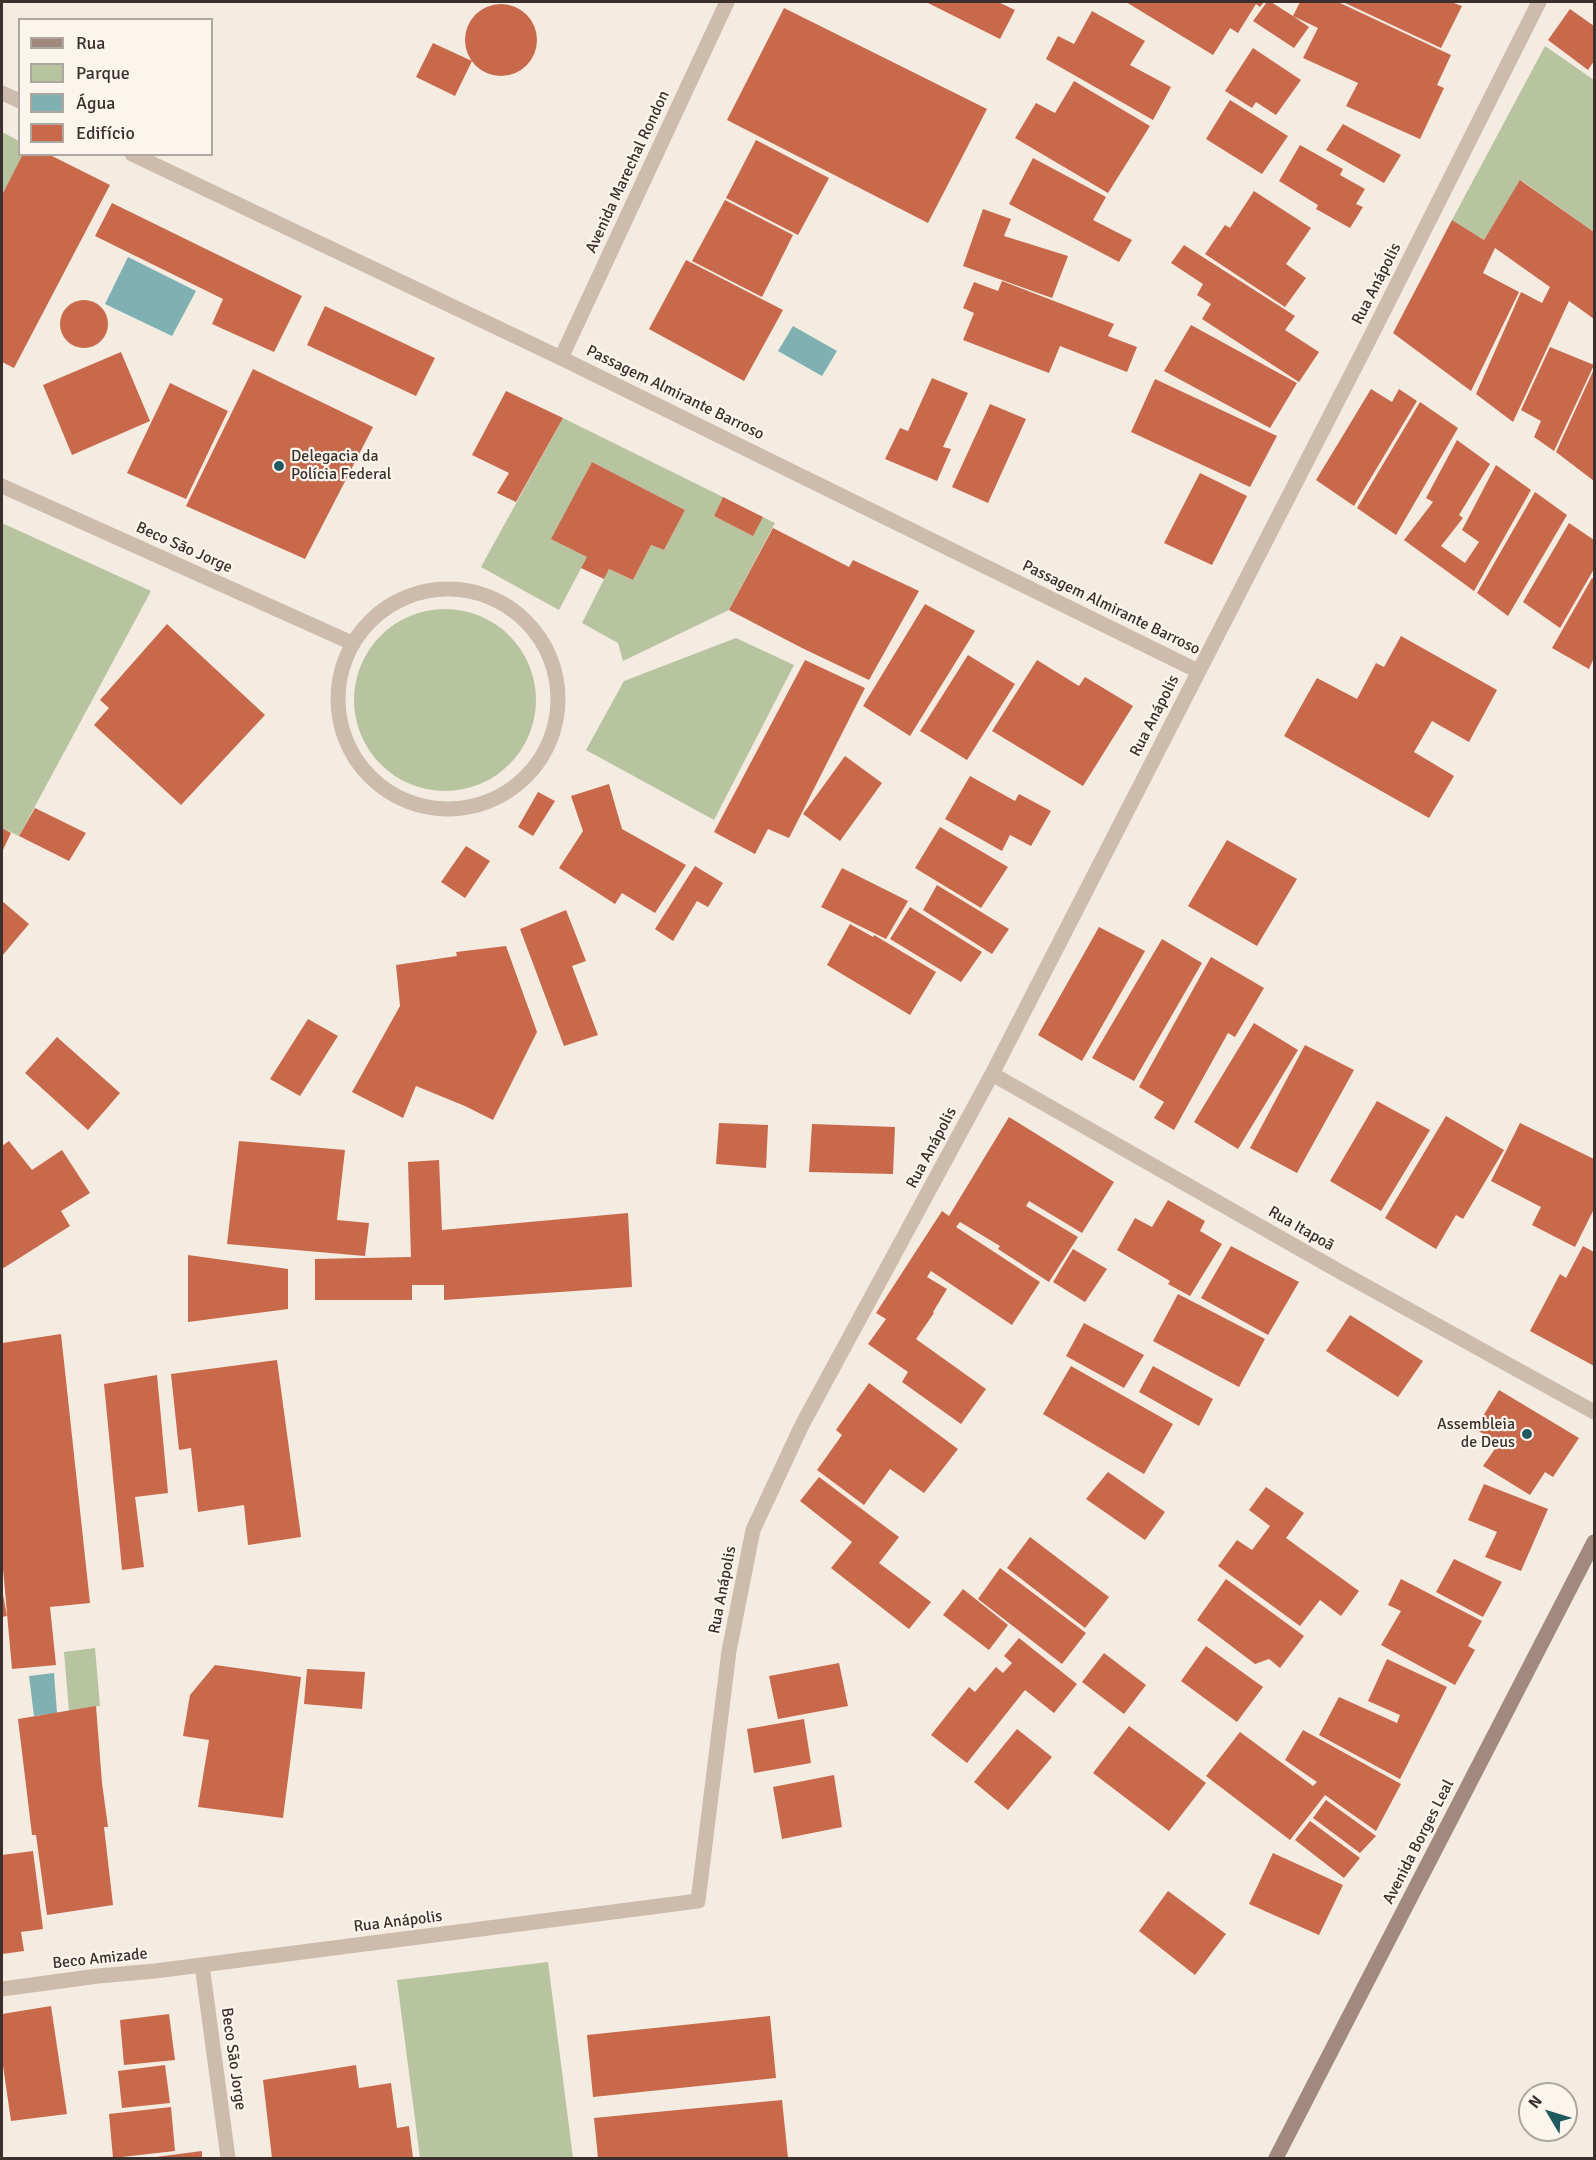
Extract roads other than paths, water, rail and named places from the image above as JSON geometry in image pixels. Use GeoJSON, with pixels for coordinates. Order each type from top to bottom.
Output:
{"type":"FeatureCollection","features":[{"type":"Feature","properties":{"kind":"street","name":"Avenida Marechal Rondon"},"geometry":{"type":"LineString","coordinates":[[561,358],[727,2]]}},
{"type":"Feature","properties":{"kind":"street","name":"Rua Anápolis"},"geometry":{"type":"LineString","coordinates":[[202,1965],[698,1901],[729,1651],[753,1530],[802,1425],[992,1074],[1370,338],[1539,2]]}},
{"type":"Feature","properties":{"kind":"street"},"geometry":{"type":"LineString","coordinates":[[2,93],[18,101]]}},
{"type":"Feature","properties":{"kind":"street","name":"Passagem Almirante Barroso"},"geometry":{"type":"LineString","coordinates":[[136,156],[561,358],[1198,671]]}},
{"type":"Feature","properties":{"kind":"street","name":"Beco São Jorge"},"geometry":{"type":"LineString","coordinates":[[2,486],[352,643]]}},
{"type":"Feature","properties":{"kind":"street"},"geometry":{"type":"LineString","coordinates":[[430,589],[462,589],[493,597],[520,615],[541,639],[554,669],[558,701],[553,733],[538,762],[516,786],[488,802],[456,809],[424,807],[402,800],[366,774],[347,745],[337,711],[339,676],[352,643],[372,618],[399,600],[430,589]]}},
{"type":"Feature","properties":{"kind":"street","name":"Rua Itapoã"},"geometry":{"type":"LineString","coordinates":[[992,1074],[1344,1274],[1594,1412]]}},
{"type":"Feature","properties":{"kind":"street","name":"Avenida Borges Leal"},"geometry":{"type":"LineString","coordinates":[[1276,2158],[1594,1542]]}},
{"type":"Feature","properties":{"kind":"street","name":"Beco São Jorge"},"geometry":{"type":"LineString","coordinates":[[202,1965],[228,2158]]}},
{"type":"Feature","properties":{"kind":"street","name":"Beco Amizade"},"geometry":{"type":"LineString","coordinates":[[2,1989],[202,1965]]}},
{"type":"Feature","properties":{"kind":"water"},"geometry":{"type":"Polygon","coordinates":[[[128,257],[196,291],[172,336],[105,304],[128,257]]]}},
{"type":"Feature","properties":{"kind":"water"},"geometry":{"type":"Polygon","coordinates":[[[793,326],[837,351],[822,376],[778,351],[793,326]]]}},
{"type":"Feature","properties":{"kind":"water"},"geometry":{"type":"Polygon","coordinates":[[[54,1673],[57,1713],[34,1716],[29,1676],[54,1673]]]}},
{"type":"Feature","properties":{"kind":"place","name":"Delegacia da Polícia Federal"},"geometry":{"type":"Point","coordinates":[279,466]}},
{"type":"Feature","properties":{"kind":"place","name":"Assembleia de Deus"},"geometry":{"type":"Point","coordinates":[1527,1434]}}]}
